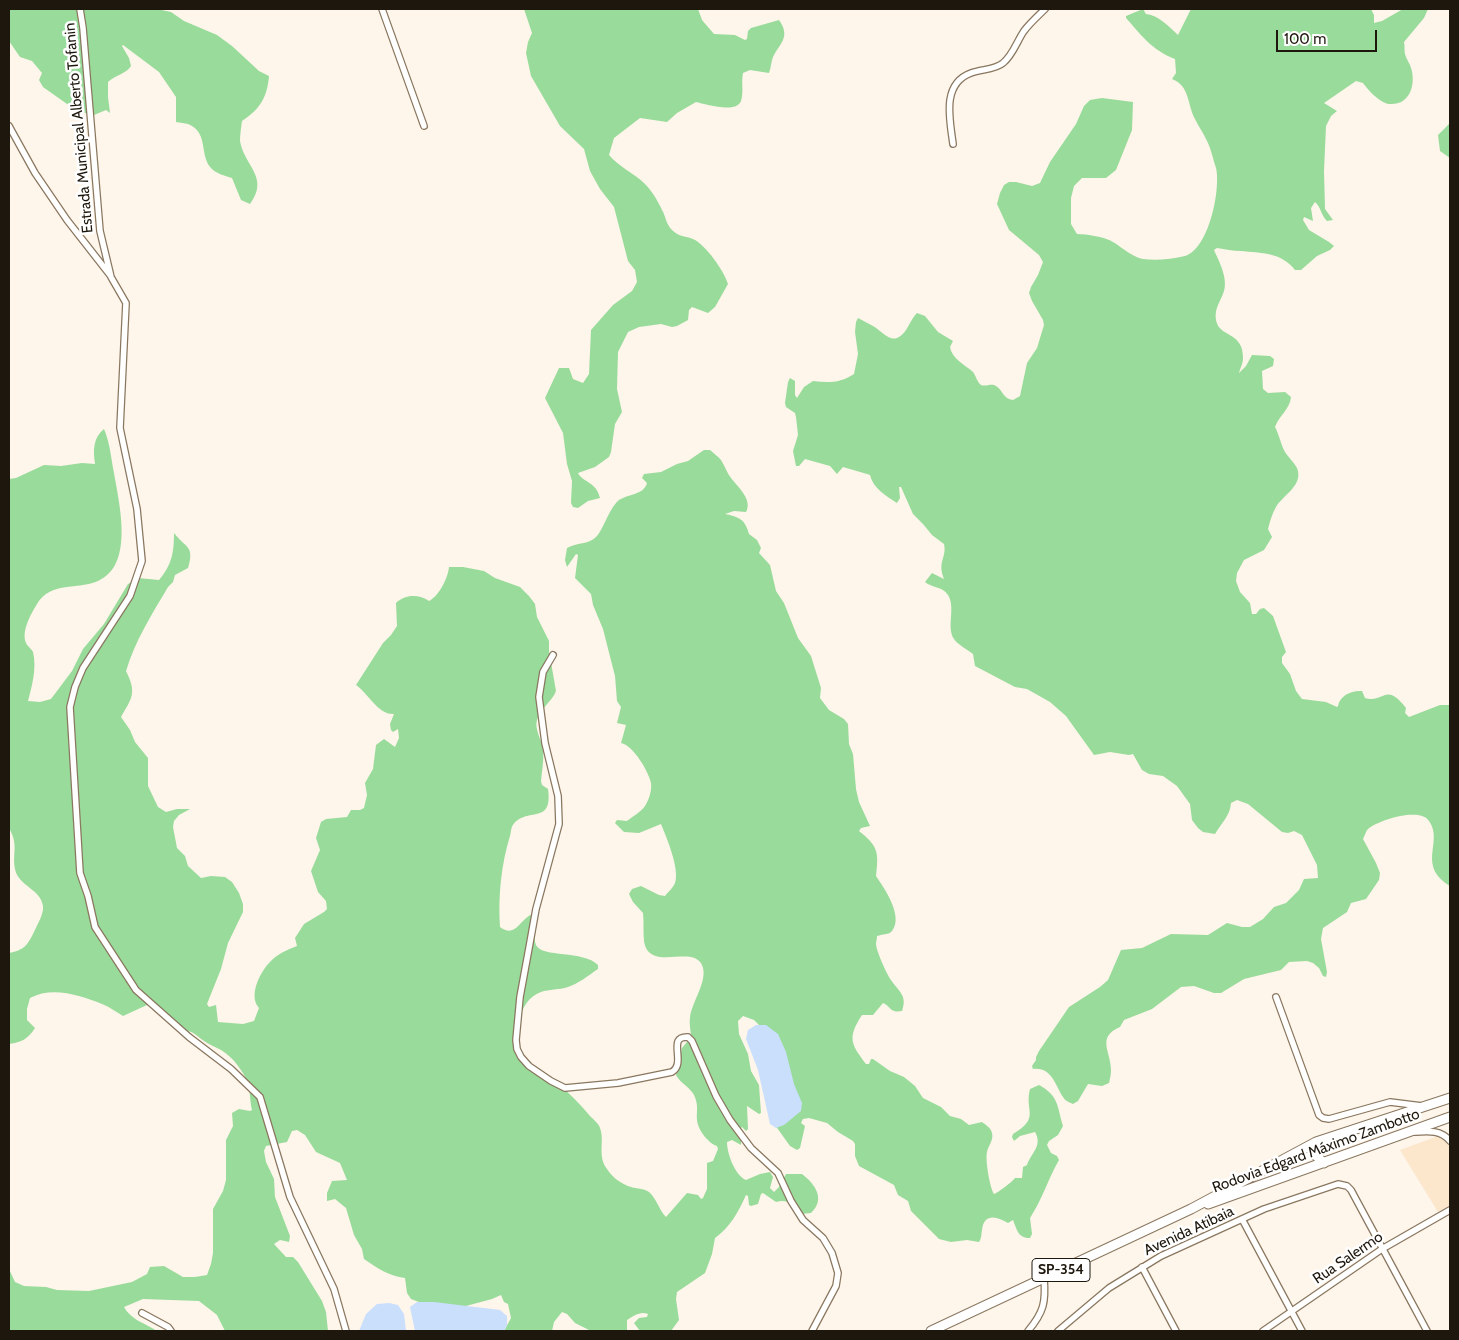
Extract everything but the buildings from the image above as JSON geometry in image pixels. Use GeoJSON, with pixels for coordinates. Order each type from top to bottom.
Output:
{"type":"FeatureCollection","features":[{"type":"Feature","properties":{"kind":"main road","name":"Rodovia Edgard Máximo Zambotto"},"geometry":{"type":"LineString","coordinates":[[931,1331],[1191,1209],[1316,1142],[1450,1098]]}},
{"type":"Feature","properties":{"kind":"main road","name":"Rodovia Edgard Máximo Zambotto"},"geometry":{"type":"LineString","coordinates":[[1191,1209],[1324,1164],[1450,1117]]}},
{"type":"Feature","properties":{"kind":"main road"},"geometry":{"type":"LineString","coordinates":[[1316,1142],[1314,1154],[1324,1164]]}},
{"type":"Feature","properties":{"kind":"street","name":"Estrada Municipal Alberto Tofanin"},"geometry":{"type":"LineString","coordinates":[[80,9],[100,231],[111,277],[126,303],[120,428],[137,509],[142,561],[130,596],[83,668],[75,687],[70,707],[80,873],[88,896],[95,927],[136,990],[189,1037],[231,1069],[260,1097],[290,1197],[334,1289],[346,1331]]}},
{"type":"Feature","properties":{"kind":"street"},"geometry":{"type":"LineString","coordinates":[[382,9],[424,126]]}},
{"type":"Feature","properties":{"kind":"street"},"geometry":{"type":"LineString","coordinates":[[953,144],[949,104],[954,86],[961,78],[970,73],[994,68],[1005,62],[1024,31],[1045,9]]}},
{"type":"Feature","properties":{"kind":"street"},"geometry":{"type":"LineString","coordinates":[[9,126],[35,174],[67,220],[111,277]]}},
{"type":"Feature","properties":{"kind":"street"},"geometry":{"type":"LineString","coordinates":[[553,655],[543,672],[539,697],[545,743],[558,796],[559,824],[536,909],[528,948],[520,997],[516,1040],[517,1049],[529,1066],[560,1086],[570,1089],[618,1083],[672,1072],[678,1064],[677,1044],[679,1040],[688,1037],[692,1041],[716,1096],[730,1120],[752,1148],[778,1172],[802,1220],[823,1238],[832,1253],[838,1273],[836,1286],[812,1331]]}},
{"type":"Feature","properties":{"kind":"street"},"geometry":{"type":"LineString","coordinates":[[1276,997],[1319,1115],[1323,1118],[1329,1119],[1390,1102],[1424,1106]]}},
{"type":"Feature","properties":{"kind":"street"},"geometry":{"type":"LineString","coordinates":[[1408,1133],[1438,1133],[1445,1135],[1450,1141]]}},
{"type":"Feature","properties":{"kind":"street","name":"Avenida Atibaia"},"geometry":{"type":"LineString","coordinates":[[1061,1330],[1108,1288],[1162,1256],[1264,1209],[1332,1185],[1341,1184],[1351,1190],[1382,1248]]}},
{"type":"Feature","properties":{"kind":"street","name":"Rua Salermo"},"geometry":{"type":"LineString","coordinates":[[1263,1331],[1382,1248],[1450,1210]]}},
{"type":"Feature","properties":{"kind":"street"},"geometry":{"type":"LineString","coordinates":[[1242,1219],[1302,1331]]}},
{"type":"Feature","properties":{"kind":"street"},"geometry":{"type":"LineString","coordinates":[[1382,1248],[1426,1331]]}},
{"type":"Feature","properties":{"kind":"street"},"geometry":{"type":"LineString","coordinates":[[1142,1267],[1176,1331]]}},
{"type":"Feature","properties":{"kind":"street"},"geometry":{"type":"LineString","coordinates":[[1028,1331],[1041,1313],[1044,1303],[1044,1278]]}},
{"type":"Feature","properties":{"kind":"street"},"geometry":{"type":"LineString","coordinates":[[142,1313],[168,1327],[171,1331]]}},
{"type":"Feature","properties":{"kind":"shaded area"},"geometry":{"type":"Polygon","coordinates":[[[1438,1136],[1450,1148],[1450,1205],[1438,1212],[1400,1150],[1438,1136]]]}},
{"type":"Feature","properties":{"kind":"green space"},"geometry":{"type":"Polygon","coordinates":[[[9,9],[157,9],[171,12],[184,21],[217,35],[232,46],[259,71],[269,76],[262,102],[254,112],[242,121],[240,141],[242,150],[257,179],[255,195],[250,204],[241,200],[232,178],[213,170],[207,163],[199,132],[188,124],[176,122],[176,97],[159,72],[123,45],[131,66],[108,82],[110,113],[106,110],[94,115],[77,111],[43,87],[39,80],[42,73],[32,61],[20,57],[9,41],[9,9]]]}},
{"type":"Feature","properties":{"kind":"green space"},"geometry":{"type":"Polygon","coordinates":[[[524,9],[698,9],[702,20],[714,34],[735,35],[745,40],[751,28],[779,20],[784,31],[783,40],[773,57],[769,73],[750,70],[743,73],[742,98],[738,105],[727,108],[696,102],[677,113],[667,122],[640,118],[614,138],[609,155],[648,187],[657,200],[672,230],[693,239],[709,252],[728,284],[715,307],[708,313],[692,307],[689,310],[688,320],[677,326],[672,327],[661,324],[639,327],[628,332],[618,352],[617,389],[622,412],[615,424],[611,452],[609,457],[595,467],[578,473],[596,488],[600,498],[588,501],[578,508],[573,507],[571,503],[572,481],[567,464],[563,433],[545,398],[559,368],[569,368],[573,379],[583,383],[589,374],[591,330],[613,305],[632,291],[637,282],[635,270],[628,261],[614,207],[600,189],[590,171],[584,149],[560,126],[531,76],[526,53],[532,33],[524,9]]]}},
{"type":"Feature","properties":{"kind":"green space"},"geometry":{"type":"Polygon","coordinates":[[[1143,9],[1146,14],[1160,19],[1178,35],[1191,9],[1371,9],[1374,15],[1374,23],[1382,21],[1403,9],[1428,9],[1424,18],[1404,42],[1405,54],[1413,79],[1410,92],[1403,101],[1397,104],[1386,103],[1374,96],[1363,83],[1356,81],[1324,103],[1337,111],[1331,116],[1326,126],[1324,171],[1325,209],[1333,220],[1327,221],[1315,202],[1311,208],[1313,221],[1304,217],[1303,220],[1309,230],[1334,246],[1317,256],[1301,270],[1295,270],[1283,260],[1270,254],[1217,248],[1214,250],[1225,281],[1223,295],[1217,308],[1216,320],[1218,326],[1240,344],[1243,361],[1239,373],[1246,366],[1252,355],[1270,356],[1274,359],[1273,366],[1262,371],[1263,389],[1268,393],[1285,392],[1291,397],[1289,405],[1275,427],[1286,454],[1296,466],[1298,474],[1298,480],[1295,485],[1273,512],[1268,529],[1272,537],[1264,550],[1244,560],[1237,573],[1236,581],[1240,592],[1250,603],[1252,614],[1256,614],[1260,609],[1264,608],[1273,616],[1286,652],[1282,657],[1282,663],[1290,674],[1296,691],[1302,699],[1326,702],[1337,707],[1344,696],[1354,691],[1362,691],[1365,698],[1371,699],[1389,695],[1399,700],[1406,708],[1405,713],[1409,717],[1440,705],[1450,705],[1450,886],[1434,870],[1432,862],[1433,829],[1429,821],[1424,817],[1417,815],[1399,816],[1373,825],[1367,830],[1363,839],[1380,873],[1379,880],[1366,899],[1351,903],[1347,912],[1323,928],[1321,939],[1327,972],[1326,977],[1323,976],[1319,968],[1313,963],[1307,961],[1289,962],[1281,970],[1244,979],[1221,993],[1214,993],[1194,986],[1181,987],[1152,1009],[1124,1020],[1120,1027],[1108,1035],[1106,1046],[1111,1070],[1109,1083],[1102,1086],[1088,1084],[1078,1101],[1073,1104],[1064,1098],[1049,1074],[1039,1069],[1033,1069],[1032,1066],[1039,1051],[1069,1007],[1108,980],[1121,950],[1142,948],[1171,934],[1208,935],[1227,923],[1250,927],[1263,919],[1274,907],[1286,903],[1299,890],[1304,879],[1318,878],[1317,865],[1302,835],[1294,831],[1282,832],[1248,804],[1237,800],[1231,803],[1227,815],[1215,834],[1203,832],[1192,820],[1190,804],[1177,786],[1163,776],[1149,774],[1142,770],[1133,754],[1110,752],[1094,755],[1066,716],[1050,702],[1027,689],[1015,687],[975,666],[973,654],[958,643],[952,634],[951,606],[948,595],[943,590],[925,582],[932,573],[944,579],[941,568],[945,549],[944,544],[932,535],[913,514],[901,487],[899,487],[900,498],[897,503],[877,488],[870,475],[843,467],[837,474],[830,466],[805,459],[799,466],[796,466],[793,451],[798,435],[796,417],[795,413],[786,407],[785,403],[790,378],[795,381],[795,395],[797,398],[804,387],[813,381],[834,382],[854,374],[858,354],[855,332],[858,318],[889,337],[897,338],[906,330],[917,313],[925,316],[938,332],[953,341],[950,347],[953,355],[973,372],[981,385],[996,386],[1005,396],[1013,400],[1020,396],[1027,363],[1037,348],[1044,325],[1029,293],[1043,262],[1039,255],[1009,230],[997,204],[1004,185],[1009,182],[1032,186],[1040,183],[1050,162],[1076,124],[1084,106],[1090,100],[1102,98],[1133,102],[1132,130],[1116,170],[1106,178],[1082,178],[1074,186],[1071,198],[1071,224],[1077,234],[1106,239],[1143,259],[1175,258],[1185,256],[1193,251],[1207,231],[1215,203],[1217,190],[1216,168],[1205,136],[1192,113],[1185,91],[1178,82],[1172,79],[1176,73],[1175,59],[1154,47],[1142,37],[1126,18],[1126,16],[1143,9]]]}},
{"type":"Feature","properties":{"kind":"green space"},"geometry":{"type":"Polygon","coordinates":[[[1449,124],[1450,158],[1440,151],[1438,135],[1449,124]]]}},
{"type":"Feature","properties":{"kind":"green space"},"geometry":{"type":"Polygon","coordinates":[[[104,429],[108,440],[119,500],[122,532],[121,548],[117,562],[110,573],[98,581],[49,592],[37,604],[27,623],[25,633],[26,643],[33,652],[34,664],[34,677],[28,701],[40,702],[51,699],[72,671],[83,649],[104,624],[128,584],[138,578],[159,580],[167,569],[171,558],[174,533],[190,551],[188,568],[175,575],[173,582],[156,607],[134,649],[126,671],[132,695],[121,717],[130,730],[135,742],[148,758],[148,786],[158,807],[166,812],[177,809],[190,809],[179,815],[174,821],[173,827],[177,848],[185,856],[188,866],[201,878],[211,876],[225,877],[232,882],[243,904],[243,912],[228,943],[221,969],[207,1004],[209,1007],[216,1005],[218,1022],[243,1024],[254,1021],[259,1008],[256,1003],[255,991],[259,978],[270,962],[297,946],[295,938],[304,924],[327,909],[326,901],[318,892],[311,871],[320,850],[316,838],[321,822],[326,819],[347,817],[351,810],[364,808],[367,795],[365,783],[373,769],[376,745],[384,739],[395,747],[399,738],[398,729],[393,732],[391,730],[390,724],[394,714],[378,708],[356,685],[383,643],[397,626],[396,603],[412,596],[421,597],[429,601],[433,599],[447,576],[449,567],[463,567],[484,571],[495,578],[520,587],[535,604],[537,617],[549,641],[556,691],[541,712],[536,723],[543,750],[541,781],[542,785],[548,789],[549,800],[547,808],[543,812],[525,817],[512,827],[504,858],[501,881],[500,927],[510,931],[533,914],[535,941],[540,949],[546,952],[583,957],[598,965],[598,969],[576,984],[541,992],[527,1003],[522,1011],[520,1020],[518,1039],[521,1057],[540,1069],[575,1099],[598,1125],[602,1138],[602,1159],[611,1175],[627,1186],[649,1192],[666,1217],[687,1193],[698,1195],[701,1199],[703,1198],[707,1189],[707,1163],[713,1161],[718,1149],[717,1146],[705,1137],[698,1125],[697,1106],[694,1095],[676,1075],[682,1048],[691,1037],[691,1012],[702,984],[704,971],[697,959],[654,955],[648,950],[644,941],[643,913],[633,902],[629,894],[632,889],[641,886],[665,896],[675,883],[676,870],[661,824],[639,833],[624,832],[615,823],[617,820],[627,821],[643,808],[650,795],[651,783],[640,760],[626,745],[621,743],[626,725],[617,723],[621,707],[617,701],[615,676],[603,629],[593,605],[591,594],[575,578],[578,555],[576,554],[567,567],[565,560],[567,548],[593,540],[596,537],[619,500],[642,491],[647,483],[642,478],[644,474],[661,472],[688,461],[704,450],[710,450],[717,456],[744,494],[748,503],[746,512],[734,511],[725,514],[741,520],[746,525],[749,534],[757,540],[761,548],[759,553],[770,565],[776,591],[784,603],[798,638],[811,656],[821,688],[820,698],[829,710],[844,719],[848,724],[856,789],[859,802],[870,826],[861,828],[859,831],[870,841],[876,850],[876,876],[892,902],[896,918],[891,932],[877,936],[876,947],[887,973],[903,997],[904,1006],[902,1011],[898,1011],[883,1003],[873,1015],[862,1015],[854,1030],[854,1046],[866,1064],[869,1064],[871,1059],[873,1059],[890,1071],[904,1077],[915,1086],[923,1098],[941,1107],[950,1116],[961,1119],[969,1125],[982,1122],[989,1128],[992,1138],[987,1152],[987,1161],[994,1194],[1015,1178],[1022,1178],[1023,1167],[1027,1165],[1037,1145],[1038,1141],[1035,1132],[1020,1136],[1014,1141],[1012,1137],[1013,1134],[1027,1123],[1029,1118],[1030,1089],[1039,1085],[1050,1093],[1056,1102],[1063,1126],[1058,1135],[1049,1141],[1047,1145],[1051,1153],[1057,1156],[1059,1160],[1030,1218],[1032,1234],[1030,1238],[1020,1235],[1013,1220],[1008,1223],[996,1218],[988,1218],[983,1224],[979,1242],[967,1240],[951,1242],[939,1239],[911,1211],[908,1201],[898,1195],[894,1185],[859,1166],[855,1156],[855,1144],[853,1141],[827,1123],[809,1118],[803,1119],[801,1123],[805,1126],[800,1148],[797,1150],[790,1146],[775,1125],[762,1028],[754,1020],[743,1016],[738,1021],[739,1034],[748,1054],[751,1071],[759,1085],[761,1113],[759,1114],[747,1106],[748,1129],[746,1131],[741,1128],[741,1145],[732,1140],[727,1142],[732,1164],[738,1174],[746,1180],[770,1172],[773,1177],[770,1188],[774,1192],[786,1174],[802,1174],[815,1187],[818,1202],[811,1213],[801,1214],[787,1202],[776,1202],[763,1193],[758,1204],[751,1206],[746,1195],[733,1219],[715,1238],[712,1254],[705,1273],[677,1292],[679,1320],[671,1331],[640,1331],[634,1323],[639,1318],[647,1317],[648,1314],[642,1313],[627,1320],[627,1331],[591,1331],[575,1323],[567,1314],[562,1312],[554,1322],[552,1331],[504,1331],[511,1318],[508,1304],[504,1302],[501,1295],[451,1310],[432,1303],[411,1299],[407,1293],[405,1278],[388,1273],[364,1259],[346,1208],[335,1199],[327,1201],[327,1193],[332,1181],[347,1180],[340,1163],[316,1152],[305,1135],[297,1130],[292,1131],[287,1142],[266,1146],[264,1151],[266,1162],[274,1179],[275,1197],[290,1236],[289,1242],[280,1240],[274,1244],[286,1257],[293,1257],[298,1262],[322,1301],[326,1312],[328,1331],[225,1331],[217,1315],[199,1301],[143,1299],[124,1307],[134,1318],[157,1331],[9,1331],[9,1269],[15,1282],[24,1286],[89,1291],[132,1282],[147,1274],[150,1267],[164,1266],[183,1277],[207,1275],[213,1253],[213,1209],[223,1191],[226,1180],[226,1140],[233,1126],[232,1113],[239,1109],[252,1110],[248,1083],[230,1056],[193,1033],[184,1031],[147,1005],[123,1016],[105,1005],[75,995],[57,992],[39,994],[30,998],[27,1009],[27,1020],[35,1028],[24,1039],[9,1044],[9,953],[22,949],[27,944],[41,916],[43,906],[38,895],[20,880],[17,875],[14,863],[14,840],[9,828],[9,479],[16,478],[44,465],[95,464],[96,440],[104,429]]]}},
{"type":"Feature","properties":{"kind":"water"},"geometry":{"type":"Polygon","coordinates":[[[756,1025],[766,1025],[778,1034],[786,1052],[794,1084],[802,1103],[801,1111],[784,1125],[776,1128],[770,1124],[758,1070],[746,1039],[748,1030],[756,1025]]]}},
{"type":"Feature","properties":{"kind":"water"},"geometry":{"type":"Polygon","coordinates":[[[417,1302],[434,1302],[500,1310],[507,1316],[507,1325],[504,1331],[415,1331],[410,1307],[417,1302]]]}},
{"type":"Feature","properties":{"kind":"water"},"geometry":{"type":"Polygon","coordinates":[[[389,1303],[398,1305],[404,1314],[406,1331],[359,1331],[366,1314],[377,1304],[389,1303]]]}}]}
